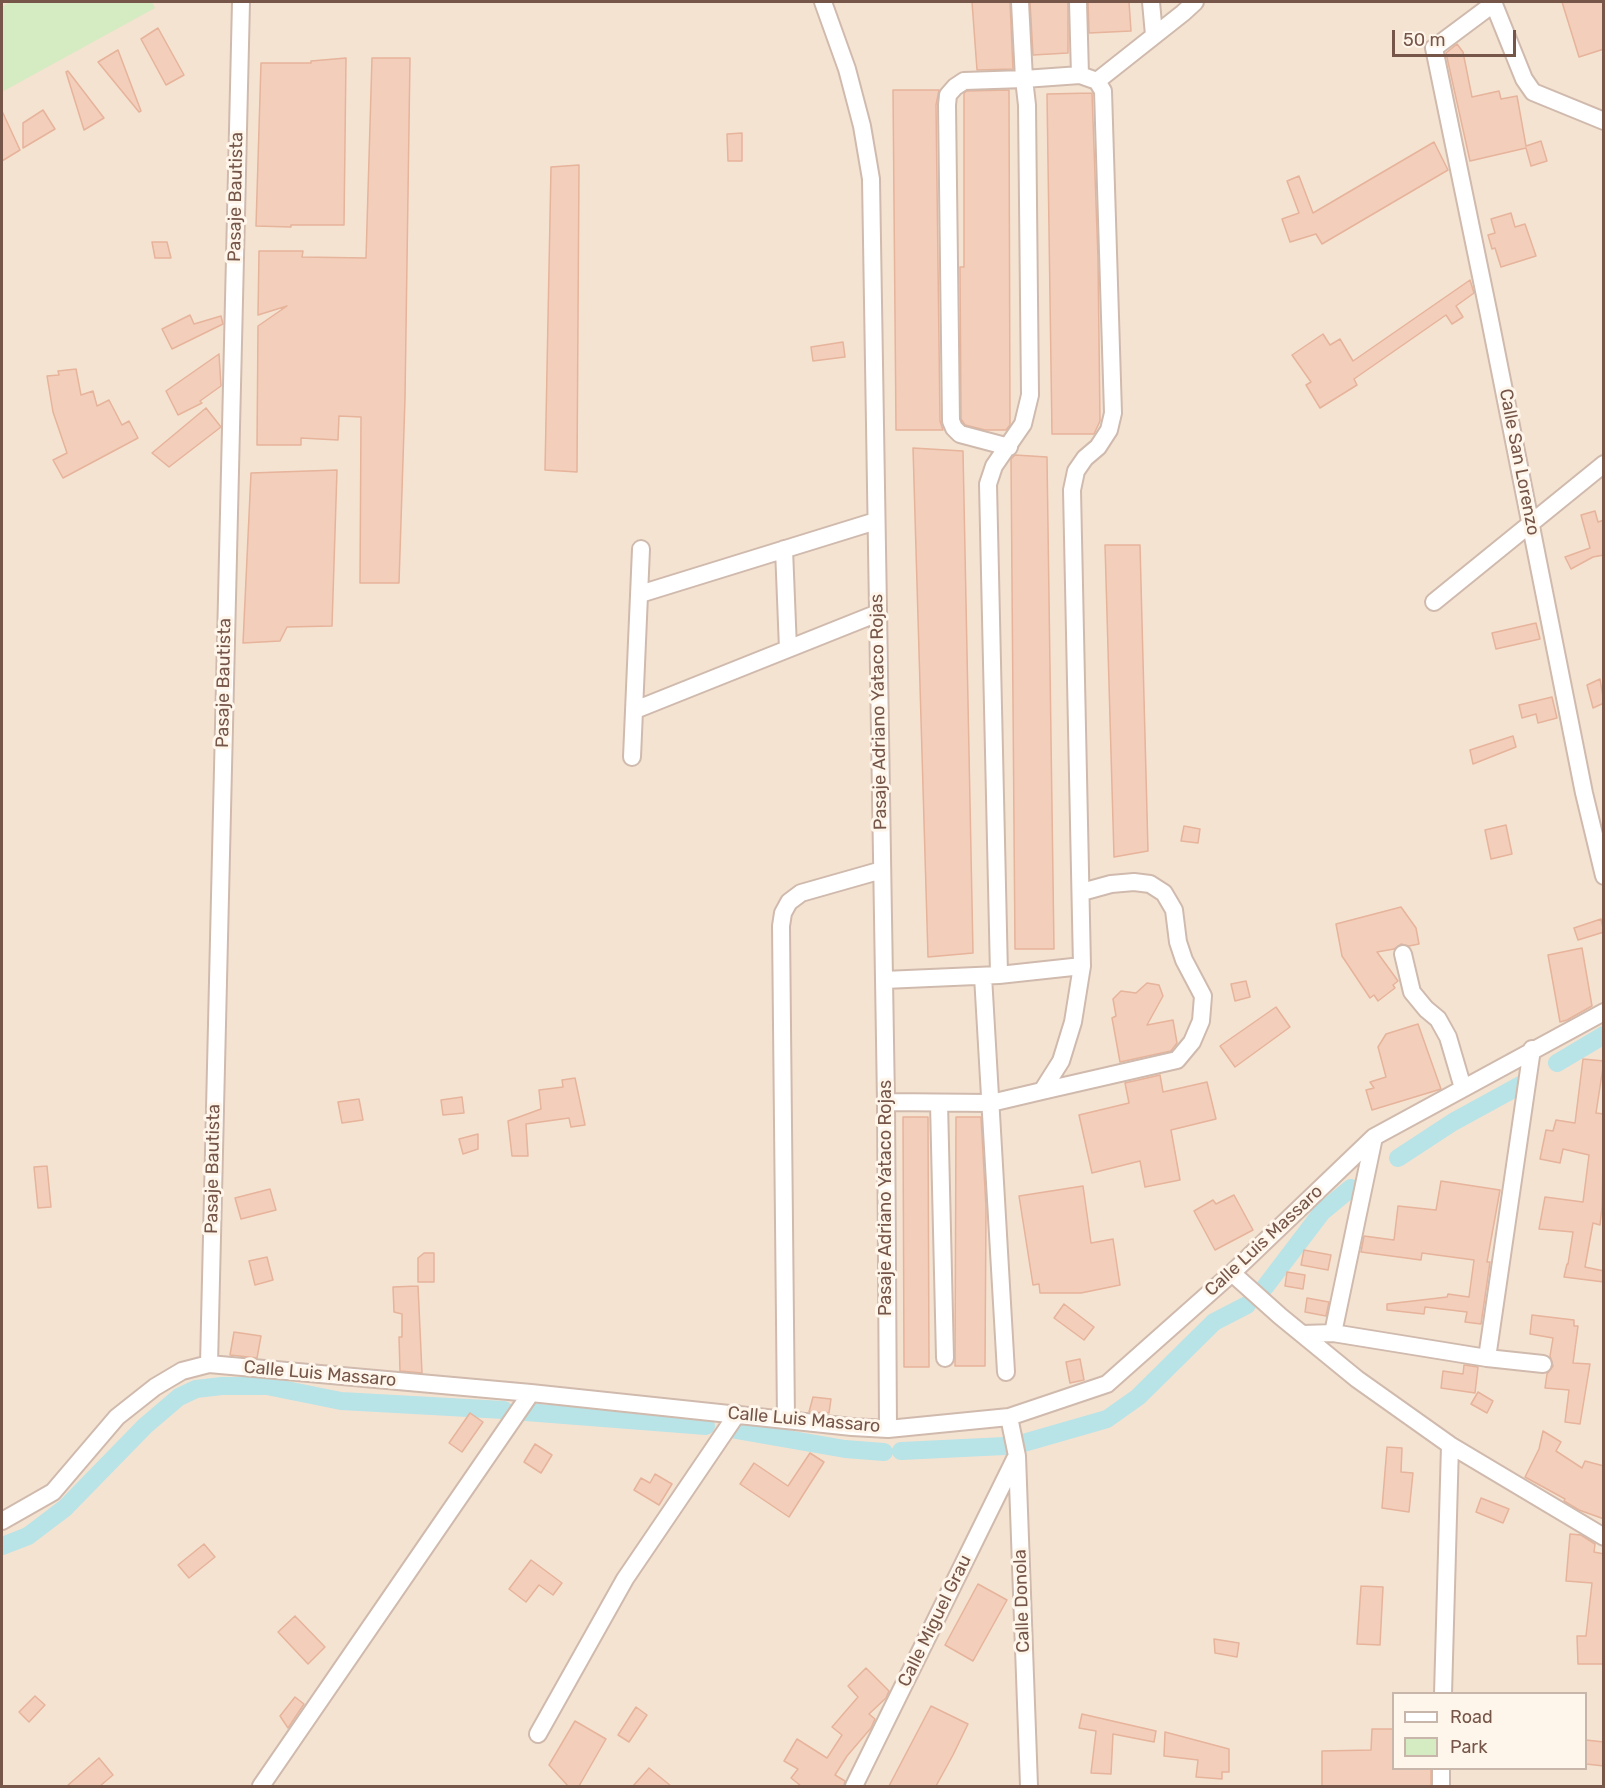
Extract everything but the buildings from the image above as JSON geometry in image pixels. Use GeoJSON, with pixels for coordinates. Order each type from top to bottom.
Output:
{"type":"FeatureCollection","features":[{"type":"Feature","properties":{"kind":"street","name":"Pasaje Bautista"},"geometry":{"type":"LineString","coordinates":[[209,1364],[241,2]]}},
{"type":"Feature","properties":{"kind":"street","name":"Pasaje Adriano Yataco Rojas"},"geometry":{"type":"LineString","coordinates":[[823,2],[847,69],[862,126],[871,179],[886,1102],[888,1429]]}},
{"type":"Feature","properties":{"kind":"street"},"geometry":{"type":"LineString","coordinates":[[1006,1372],[991,1103],[988,484],[994,466],[1010,447],[1023,424],[1030,395],[1027,105],[1020,2]]}},
{"type":"Feature","properties":{"kind":"street"},"geometry":{"type":"LineString","coordinates":[[1078,2],[1080,75]]}},
{"type":"Feature","properties":{"kind":"street"},"geometry":{"type":"LineString","coordinates":[[1151,2],[1154,35]]}},
{"type":"Feature","properties":{"kind":"street"},"geometry":{"type":"LineString","coordinates":[[1097,81],[1195,2]]}},
{"type":"Feature","properties":{"kind":"street"},"geometry":{"type":"LineString","coordinates":[[1493,3],[1524,79],[1533,92],[1604,121]]}},
{"type":"Feature","properties":{"kind":"street","name":"Calle San Lorenzo"},"geometry":{"type":"LineString","coordinates":[[1493,3],[1434,48],[1584,793],[1604,876]]}},
{"type":"Feature","properties":{"kind":"street"},"geometry":{"type":"LineString","coordinates":[[1010,447],[960,434],[954,429],[951,421],[948,95],[964,81],[1080,75],[1097,81],[1103,91],[1113,412],[1109,430],[1098,447],[1085,458],[1076,471],[1072,490],[1082,966],[1073,1022],[1061,1061],[1042,1091]]}},
{"type":"Feature","properties":{"kind":"street"},"geometry":{"type":"LineString","coordinates":[[1434,602],[1604,464]]}},
{"type":"Feature","properties":{"kind":"street"},"geometry":{"type":"LineString","coordinates":[[640,594],[876,521]]}},
{"type":"Feature","properties":{"kind":"street"},"geometry":{"type":"LineString","coordinates":[[632,758],[641,549]]}},
{"type":"Feature","properties":{"kind":"street"},"geometry":{"type":"LineString","coordinates":[[784,549],[788,649]]}},
{"type":"Feature","properties":{"kind":"street"},"geometry":{"type":"LineString","coordinates":[[635,710],[878,613]]}},
{"type":"Feature","properties":{"kind":"street"},"geometry":{"type":"LineString","coordinates":[[786,1420],[781,938],[783,912],[789,902],[801,893],[882,870]]}},
{"type":"Feature","properties":{"kind":"street"},"geometry":{"type":"LineString","coordinates":[[886,1102],[991,1103],[1177,1060],[1192,1042],[1202,1021],[1203,996],[1184,960],[1178,942],[1174,910],[1164,893],[1150,884],[1134,882],[1111,884],[1082,892]]}},
{"type":"Feature","properties":{"kind":"street"},"geometry":{"type":"LineString","coordinates":[[1403,954],[1412,992],[1438,1019],[1448,1037],[1462,1088]]}},
{"type":"Feature","properties":{"kind":"street"},"geometry":{"type":"LineString","coordinates":[[884,980],[991,976],[1082,966]]}},
{"type":"Feature","properties":{"kind":"street","name":"Calle Luis Massaro"},"geometry":{"type":"LineString","coordinates":[[2,1521],[53,1492],[117,1418],[155,1387],[182,1371],[209,1364],[531,1393],[852,1427],[888,1429],[1009,1417],[1107,1384],[1232,1273],[1374,1137],[1604,1011]]}},
{"type":"Feature","properties":{"kind":"street"},"geometry":{"type":"LineString","coordinates":[[1487,1358],[1532,1050]]}},
{"type":"Feature","properties":{"kind":"street"},"geometry":{"type":"LineString","coordinates":[[939,1103],[945,1358]]}},
{"type":"Feature","properties":{"kind":"street"},"geometry":{"type":"LineString","coordinates":[[1333,1334],[1374,1137]]}},
{"type":"Feature","properties":{"kind":"street"},"geometry":{"type":"LineString","coordinates":[[1232,1273],[1357,1379],[1450,1445],[1604,1537]]}},
{"type":"Feature","properties":{"kind":"street"},"geometry":{"type":"LineString","coordinates":[[1303,1334],[1333,1334],[1487,1358],[1543,1364]]}},
{"type":"Feature","properties":{"kind":"street"},"geometry":{"type":"LineString","coordinates":[[261,1786],[531,1393]]}},
{"type":"Feature","properties":{"kind":"street"},"geometry":{"type":"LineString","coordinates":[[538,1734],[625,1579],[736,1414]]}},
{"type":"Feature","properties":{"kind":"street","name":"Calle Donola"},"geometry":{"type":"LineString","coordinates":[[1009,1417],[1017,1456],[1029,1786]]}},
{"type":"Feature","properties":{"kind":"street"},"geometry":{"type":"LineString","coordinates":[[1443,1692],[1450,1445]]}},
{"type":"Feature","properties":{"kind":"street","name":"Calle Miguel Grau"},"geometry":{"type":"LineString","coordinates":[[854,1786],[1017,1456]]}},
{"type":"Feature","properties":{"kind":"street"},"geometry":{"type":"LineString","coordinates":[[1441,1770],[1441,1786]]}},
{"type":"Feature","properties":{"kind":"shaded area"},"geometry":{"type":"Polygon","coordinates":[[[2,2],[1603,2],[1603,1786],[2,1786],[2,2]]]}},
{"type":"Feature","properties":{"kind":"green space"},"geometry":{"type":"Polygon","coordinates":[[[10,2],[152,2],[155,8],[2,92],[2,7],[10,2]]]}},
{"type":"Feature","properties":{"kind":"waterway"},"geometry":{"type":"LineString","coordinates":[[1557,1063],[1604,1035]]}},
{"type":"Feature","properties":{"kind":"waterway"},"geometry":{"type":"LineString","coordinates":[[1398,1158],[1453,1122],[1528,1081]]}},
{"type":"Feature","properties":{"kind":"waterway"},"geometry":{"type":"LineString","coordinates":[[1265,1287],[1322,1212],[1351,1188]]}},
{"type":"Feature","properties":{"kind":"waterway"},"geometry":{"type":"LineString","coordinates":[[1020,1444],[1107,1419],[1138,1397],[1214,1322],[1247,1305]]}},
{"type":"Feature","properties":{"kind":"waterway"},"geometry":{"type":"LineString","coordinates":[[2,1546],[28,1536],[65,1508],[145,1426],[179,1397],[196,1389],[222,1386],[267,1386],[341,1401],[504,1410]]}},
{"type":"Feature","properties":{"kind":"waterway"},"geometry":{"type":"LineString","coordinates":[[526,1412],[706,1426]]}},
{"type":"Feature","properties":{"kind":"waterway"},"geometry":{"type":"LineString","coordinates":[[736,1430],[845,1449],[884,1452]]}},
{"type":"Feature","properties":{"kind":"waterway"},"geometry":{"type":"LineString","coordinates":[[901,1451],[1005,1446]]}}]}
